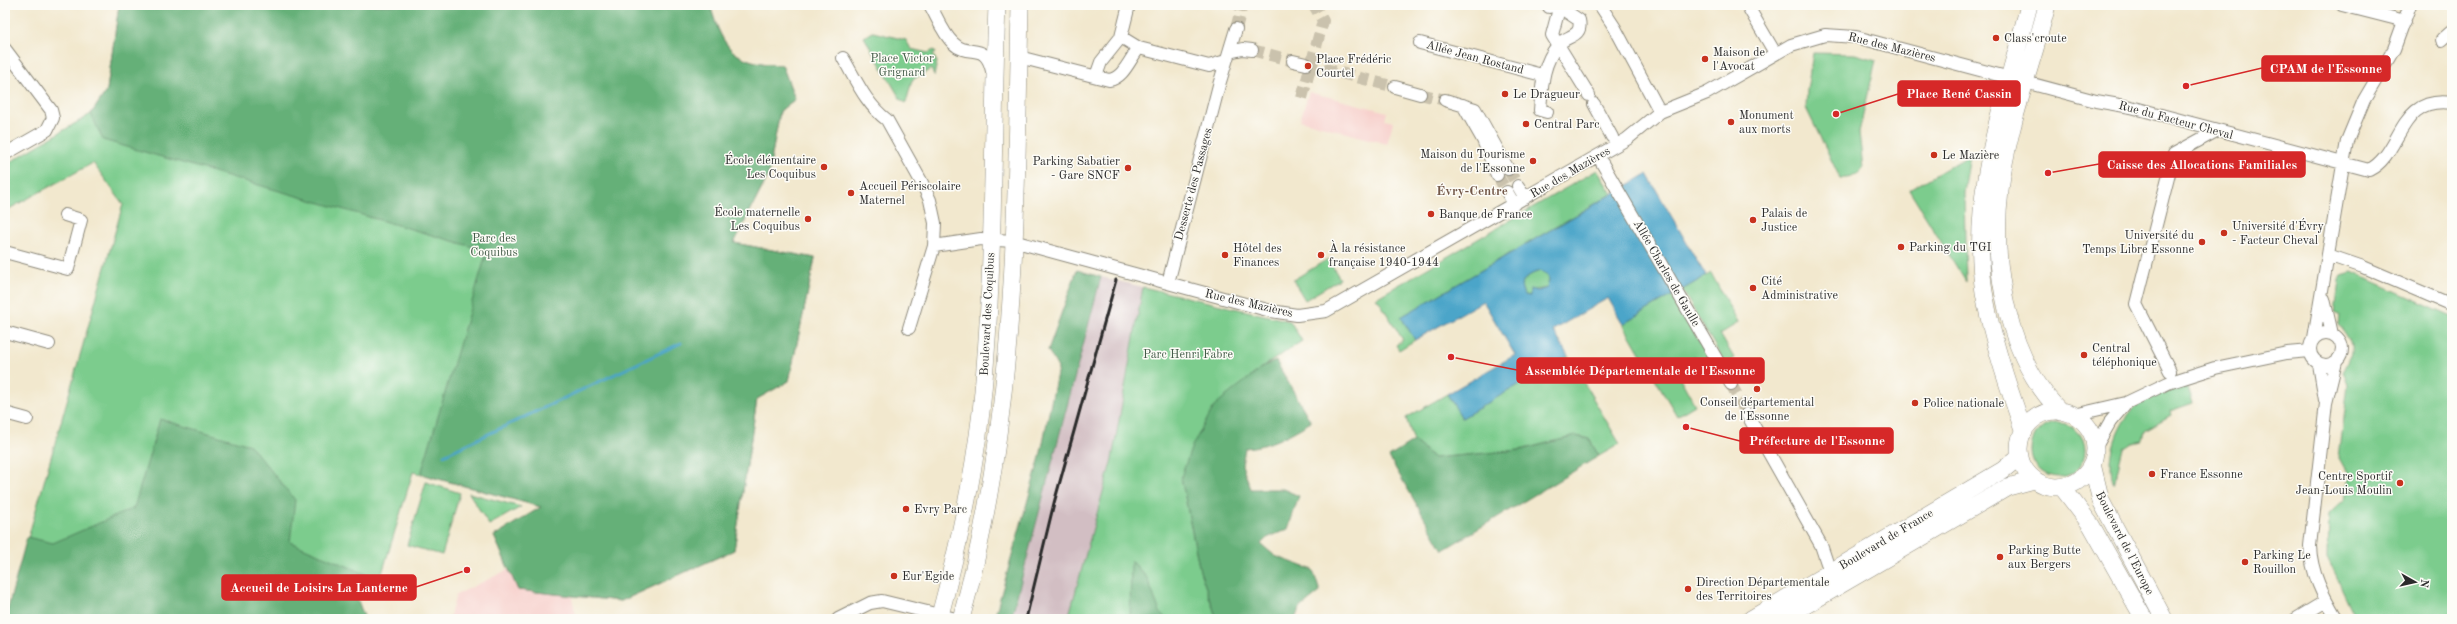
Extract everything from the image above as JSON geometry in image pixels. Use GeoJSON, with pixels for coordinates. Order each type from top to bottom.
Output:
{"type":"FeatureCollection","features":[{"type":"Feature","properties":{"kind":"main road","name":"Boulevard des Coquibus"},"geometry":{"type":"LineString","coordinates":[[945,617],[981,413],[992,239],[994,80],[997,5]]}},
{"type":"Feature","properties":{"kind":"main road","name":"Boulevard des Coquibus"},"geometry":{"type":"LineString","coordinates":[[961,619],[970,588],[990,488],[1001,413],[1009,322],[1020,5]]}},
{"type":"Feature","properties":{"kind":"main road"},"geometry":{"type":"LineString","coordinates":[[2024,432],[1992,329],[1984,292],[1981,227],[1984,186],[1991,147],[2029,5]]}},
{"type":"Feature","properties":{"kind":"main road"},"geometry":{"type":"LineString","coordinates":[[2047,5],[2008,150],[2000,190],[1998,226],[2002,279],[2012,328],[2028,370],[2047,398],[2089,429],[2093,456],[2080,480],[2062,487],[2047,486],[2034,480],[2025,469],[2020,456],[2020,443],[2024,432],[2036,418],[2048,412],[2067,413]]}},
{"type":"Feature","properties":{"kind":"main road","name":"Boulevard de France"},"geometry":{"type":"LineString","coordinates":[[1790,612],[2003,470],[2020,456]]}},
{"type":"Feature","properties":{"kind":"main road","name":"Boulevard de l'Europe"},"geometry":{"type":"LineString","coordinates":[[2093,456],[2101,501],[2164,619]]}},
{"type":"Feature","properties":{"kind":"main road","name":"Boulevard de France"},"geometry":{"type":"LineString","coordinates":[[1751,619],[1790,612],[2008,487],[2034,480]]}},
{"type":"Feature","properties":{"kind":"main road","name":"Boulevard de l'Europe"},"geometry":{"type":"LineString","coordinates":[[2062,487],[2091,525],[2144,619]]}},
{"type":"Feature","properties":{"kind":"street"},"geometry":{"type":"LineString","coordinates":[[930,5],[953,43],[960,47],[984,53],[989,59],[994,80]]}},
{"type":"Feature","properties":{"kind":"street"},"geometry":{"type":"LineString","coordinates":[[1096,76],[1101,62],[1121,37],[1129,5]]}},
{"type":"Feature","properties":{"kind":"street"},"geometry":{"type":"LineString","coordinates":[[1600,5],[1615,28],[1660,112]]}},
{"type":"Feature","properties":{"kind":"street"},"geometry":{"type":"LineString","coordinates":[[1747,5],[1775,53]]}},
{"type":"Feature","properties":{"kind":"street"},"geometry":{"type":"LineString","coordinates":[[2342,5],[2405,21]]}},
{"type":"Feature","properties":{"kind":"street"},"geometry":{"type":"LineString","coordinates":[[2326,403],[2319,364],[2313,358],[2310,351],[2314,338],[2323,289],[2342,163],[2354,120],[2394,49],[2410,5]]}},
{"type":"Feature","properties":{"kind":"street"},"geometry":{"type":"LineString","coordinates":[[1547,112],[1540,110],[1542,75],[1558,45],[1577,34],[1579,30],[1579,20],[1556,7],[1552,35],[1558,45],[1589,96],[1612,137]]}},
{"type":"Feature","properties":{"kind":"street","name":"Desserte des Passages"},"geometry":{"type":"LineString","coordinates":[[1168,283],[1219,85],[1236,29]]}},
{"type":"Feature","properties":{"kind":"street"},"geometry":{"type":"LineString","coordinates":[[2442,40],[2452,31]]}},
{"type":"Feature","properties":{"kind":"street","name":"Rue des Mazières"},"geometry":{"type":"LineString","coordinates":[[934,246],[992,239],[1012,240],[1284,314],[1316,314],[1338,306],[1627,139],[1660,112],[1708,93],[1775,53],[1816,36],[1845,35],[2010,78]]}},
{"type":"Feature","properties":{"kind":"street"},"geometry":{"type":"LineString","coordinates":[[1121,37],[1139,48],[1208,66],[1244,49],[1252,50]]}},
{"type":"Feature","properties":{"kind":"street","name":"Allée Jean Rostand"},"geometry":{"type":"LineString","coordinates":[[1420,43],[1542,75]]}},
{"type":"Feature","properties":{"kind":"street"},"geometry":{"type":"LineString","coordinates":[[1019,57],[1096,76],[1116,79],[1139,48]]}},
{"type":"Feature","properties":{"kind":"street"},"geometry":{"type":"LineString","coordinates":[[5,49],[51,110],[53,118],[47,130],[5,154]]}},
{"type":"Feature","properties":{"kind":"street"},"geometry":{"type":"LineString","coordinates":[[843,58],[868,101],[876,112],[887,120],[922,182],[930,200],[935,223],[934,246],[909,328]]}},
{"type":"Feature","properties":{"kind":"street"},"geometry":{"type":"LineString","coordinates":[[1293,60],[1306,64]]}},
{"type":"Feature","properties":{"kind":"street"},"geometry":{"type":"LineString","coordinates":[[1208,66],[1219,85]]}},
{"type":"Feature","properties":{"kind":"street","name":"Rue du Facteur Cheval"},"geometry":{"type":"LineString","coordinates":[[2010,78],[2369,170],[2376,166],[2399,131],[2415,112],[2434,102],[2452,103]]}},
{"type":"Feature","properties":{"kind":"street"},"geometry":{"type":"LineString","coordinates":[[1395,87],[1420,94]]}},
{"type":"Feature","properties":{"kind":"street"},"geometry":{"type":"LineString","coordinates":[[1445,100],[1475,109],[1508,169]]}},
{"type":"Feature","properties":{"kind":"street"},"geometry":{"type":"LineString","coordinates":[[1463,105],[1483,140],[1497,175]]}},
{"type":"Feature","properties":{"kind":"street"},"geometry":{"type":"LineString","coordinates":[[2170,371],[2136,304],[2174,154],[2216,131]]}},
{"type":"Feature","properties":{"kind":"street","name":"Allée Charles de Gaulle"},"geometry":{"type":"LineString","coordinates":[[1602,163],[1730,384]]}},
{"type":"Feature","properties":{"kind":"street"},"geometry":{"type":"LineString","coordinates":[[1518,186],[1525,198]]}},
{"type":"Feature","properties":{"kind":"street"},"geometry":{"type":"LineString","coordinates":[[1507,192],[1514,204]]}},
{"type":"Feature","properties":{"kind":"street"},"geometry":{"type":"LineString","coordinates":[[5,252],[68,269],[81,220],[66,215]]}},
{"type":"Feature","properties":{"kind":"street"},"geometry":{"type":"LineString","coordinates":[[2328,255],[2363,267],[2452,305]]}},
{"type":"Feature","properties":{"kind":"street"},"geometry":{"type":"LineString","coordinates":[[2323,289],[2327,317],[2332,334],[2338,339],[2342,347],[2340,356],[2336,362],[2326,403],[2310,546],[2311,563],[2326,601],[2337,619]]}},
{"type":"Feature","properties":{"kind":"street"},"geometry":{"type":"LineString","coordinates":[[5,332],[49,344]]}},
{"type":"Feature","properties":{"kind":"street"},"geometry":{"type":"LineString","coordinates":[[2314,338],[2321,333],[2332,334]]}},
{"type":"Feature","properties":{"kind":"street"},"geometry":{"type":"LineString","coordinates":[[2067,413],[2126,403],[2168,383],[2215,368],[2287,353],[2310,351]]}},
{"type":"Feature","properties":{"kind":"street"},"geometry":{"type":"LineString","coordinates":[[2319,364],[2328,365],[2336,362]]}},
{"type":"Feature","properties":{"kind":"street"},"geometry":{"type":"LineString","coordinates":[[2093,456],[2110,422],[2126,403]]}},
{"type":"Feature","properties":{"kind":"street"},"geometry":{"type":"LineString","coordinates":[[5,413],[27,419]]}},
{"type":"Feature","properties":{"kind":"street"},"geometry":{"type":"LineString","coordinates":[[1747,414],[1821,545],[1827,563]]}},
{"type":"Feature","properties":{"kind":"street"},"geometry":{"type":"LineString","coordinates":[[838,619],[870,603],[882,601],[945,617]]}},
{"type":"Feature","properties":{"kind":"street"},"geometry":{"type":"LineString","coordinates":[[2296,619],[2326,601]]}},
{"type":"Feature","properties":{"kind":"shaded area"},"geometry":{"type":"Polygon","coordinates":[[[1309,92],[1387,112],[1385,120],[1393,122],[1387,144],[1300,120],[1309,92]]]}},
{"type":"Feature","properties":{"kind":"shaded area"},"geometry":{"type":"Polygon","coordinates":[[[1101,277],[1143,287],[1112,459],[1068,619],[1011,619],[1101,277]]]}},
{"type":"Feature","properties":{"kind":"shaded area"},"geometry":{"type":"Polygon","coordinates":[[[538,555],[569,586],[577,619],[449,619],[456,595],[538,555]]]}},
{"type":"Feature","properties":{"kind":"green space","name":"Parc des Coquibus"},"geometry":{"type":"Polygon","coordinates":[[[119,5],[710,5],[720,33],[733,51],[752,61],[782,65],[795,99],[780,111],[768,176],[734,243],[815,258],[789,381],[757,399],[734,550],[621,601],[518,590],[494,536],[541,507],[413,472],[380,580],[356,596],[365,619],[5,619],[123,204],[93,163],[5,211],[5,165],[91,114],[107,90],[119,5]]]}},
{"type":"Feature","properties":{"kind":"green space"},"geometry":{"type":"Polygon","coordinates":[[[119,5],[710,5],[720,33],[733,51],[752,61],[782,65],[795,99],[780,111],[768,176],[734,243],[815,258],[789,381],[757,399],[734,550],[621,601],[518,590],[494,536],[541,507],[421,474],[487,251],[103,140],[91,114],[107,90],[119,5]]]}},
{"type":"Feature","properties":{"kind":"green space","name":"Place Victor Grignard"},"geometry":{"type":"Polygon","coordinates":[[[873,32],[906,40],[911,49],[928,53],[934,50],[936,53],[933,55],[937,62],[934,76],[931,69],[912,80],[906,103],[901,100],[864,37],[873,32]]]}},
{"type":"Feature","properties":{"kind":"green space"},"geometry":{"type":"Polygon","coordinates":[[[1813,53],[1855,54],[1876,60],[1859,132],[1863,168],[1856,175],[1847,178],[1840,178],[1806,108],[1807,90],[1813,53]]]}},
{"type":"Feature","properties":{"kind":"green space"},"geometry":{"type":"Polygon","coordinates":[[[1970,155],[1964,193],[1966,282],[1909,190],[1970,155]]]}},
{"type":"Feature","properties":{"kind":"green space"},"geometry":{"type":"Polygon","coordinates":[[[1597,170],[1612,194],[1401,317],[1415,340],[1399,350],[1396,345],[1403,340],[1376,298],[1597,170]]]}},
{"type":"Feature","properties":{"kind":"green space"},"geometry":{"type":"Polygon","coordinates":[[[1328,259],[1340,279],[1305,300],[1293,280],[1328,259]]]}},
{"type":"Feature","properties":{"kind":"green space"},"geometry":{"type":"Polygon","coordinates":[[[1077,270],[1101,277],[1011,619],[994,619],[1040,457],[1058,368],[1048,350],[1077,270]]]}},
{"type":"Feature","properties":{"kind":"green space"},"geometry":{"type":"Polygon","coordinates":[[[1541,271],[1548,275],[1549,280],[1547,288],[1530,291],[1530,296],[1524,295],[1521,286],[1524,280],[1532,274],[1541,271]]]}},
{"type":"Feature","properties":{"kind":"green space","name":"Centre Sportif Jean-Louis Moulin"},"geometry":{"type":"Polygon","coordinates":[[[2352,272],[2452,316],[2452,619],[2356,619],[2328,559],[2329,514],[2345,499],[2349,476],[2339,458],[2348,385],[2343,372],[2350,358],[2351,348],[2348,337],[2339,325],[2340,315],[2335,313],[2339,280],[2342,275],[2352,272]]]}},
{"type":"Feature","properties":{"kind":"green space"},"geometry":{"type":"Polygon","coordinates":[[[1711,273],[1738,323],[1720,334],[1734,358],[1725,363],[1682,290],[1711,273]]]}},
{"type":"Feature","properties":{"kind":"green space","name":"Parc Henri Fabre"},"geometry":{"type":"Polygon","coordinates":[[[1143,287],[1290,321],[1302,341],[1264,366],[1181,477],[1200,571],[1217,619],[1068,619],[1112,459],[1143,287]]]}},
{"type":"Feature","properties":{"kind":"green space"},"geometry":{"type":"Polygon","coordinates":[[[1672,296],[1716,370],[1706,376],[1694,356],[1674,367],[1695,405],[1677,416],[1623,324],[1672,296]]]}},
{"type":"Feature","properties":{"kind":"green space"},"geometry":{"type":"Polygon","coordinates":[[[1568,356],[1620,444],[1599,456],[1589,439],[1576,436],[1520,450],[1434,458],[1414,441],[1406,418],[1447,394],[1462,418],[1568,356]]]}},
{"type":"Feature","properties":{"kind":"green space"},"geometry":{"type":"Polygon","coordinates":[[[1276,361],[1311,422],[1272,442],[1245,448],[1242,465],[1251,489],[1283,489],[1299,496],[1288,529],[1267,538],[1261,544],[1275,556],[1313,570],[1320,592],[1299,609],[1295,619],[1217,619],[1200,571],[1181,477],[1192,446],[1215,405],[1264,366],[1276,361]]]}},
{"type":"Feature","properties":{"kind":"green space"},"geometry":{"type":"Polygon","coordinates":[[[2186,383],[2193,403],[2170,411],[2171,415],[2145,430],[2143,440],[2132,442],[2123,448],[2114,485],[2111,473],[2113,448],[2117,435],[2130,413],[2149,397],[2186,383]]]}},
{"type":"Feature","properties":{"kind":"green space"},"geometry":{"type":"Polygon","coordinates":[[[160,419],[250,445],[295,500],[290,542],[380,580],[356,596],[365,619],[5,619],[27,537],[53,543],[134,508],[160,419]]]}},
{"type":"Feature","properties":{"kind":"green space"},"geometry":{"type":"Polygon","coordinates":[[[2053,423],[2063,423],[2077,431],[2083,440],[2085,450],[2083,460],[2077,469],[2063,477],[2053,477],[2043,472],[2036,465],[2031,455],[2031,445],[2036,435],[2043,428],[2053,423]]]}},
{"type":"Feature","properties":{"kind":"green space"},"geometry":{"type":"Polygon","coordinates":[[[1576,436],[1589,439],[1599,456],[1443,550],[1389,457],[1414,441],[1434,458],[1520,450],[1576,436]]]}},
{"type":"Feature","properties":{"kind":"green space"},"geometry":{"type":"Polygon","coordinates":[[[426,482],[460,493],[442,555],[407,545],[426,482]]]}},
{"type":"Feature","properties":{"kind":"green space"},"geometry":{"type":"Polygon","coordinates":[[[469,493],[521,507],[489,525],[469,493]]]}},
{"type":"Feature","properties":{"kind":"green space"},"geometry":{"type":"Polygon","coordinates":[[[1131,560],[1147,578],[1160,612],[1166,619],[1130,619],[1131,560]]]}},
{"type":"Feature","properties":{"kind":"water"},"geometry":{"type":"Polygon","coordinates":[[[1647,174],[1706,276],[1623,324],[1608,298],[1553,330],[1568,356],[1462,418],[1447,394],[1515,355],[1483,301],[1415,340],[1401,317],[1647,174]],[[1541,271],[1526,278],[1521,286],[1524,295],[1530,296],[1530,289],[1538,291],[1547,288],[1549,280],[1548,275],[1541,271]]]}},
{"type":"Feature","properties":{"kind":"waterway"},"geometry":{"type":"LineString","coordinates":[[444,455],[681,343]]}},
{"type":"Feature","properties":{"kind":"tunnel"},"geometry":{"type":"LineString","coordinates":[[1236,29],[1242,5]]}},
{"type":"Feature","properties":{"kind":"tunnel"},"geometry":{"type":"LineString","coordinates":[[1302,98],[1323,21],[1314,5]]}},
{"type":"Feature","properties":{"kind":"tunnel"},"geometry":{"type":"LineString","coordinates":[[1252,50],[1293,61]]}},
{"type":"Feature","properties":{"kind":"tunnel"},"geometry":{"type":"LineString","coordinates":[[1306,64],[1395,87]]}},
{"type":"Feature","properties":{"kind":"tunnel"},"geometry":{"type":"LineString","coordinates":[[1420,94],[1445,100]]}},
{"type":"Feature","properties":{"kind":"tunnel"},"geometry":{"type":"LineString","coordinates":[[1508,169],[1518,186]]}},
{"type":"Feature","properties":{"kind":"tunnel"},"geometry":{"type":"LineString","coordinates":[[1497,175],[1507,192]]}},
{"type":"Feature","properties":{"kind":"tunnel"},"geometry":{"type":"LineString","coordinates":[[1731,384],[1747,414]]}},
{"type":"Feature","properties":{"kind":"railway"},"geometry":{"type":"LineString","coordinates":[[1026,619],[1054,503],[1116,280]]}},
{"type":"Feature","properties":{"kind":"place","name":"Class'croute"},"geometry":{"type":"Point","coordinates":[1996,38]}},
{"type":"Feature","properties":{"kind":"place","name":"Maison de l'Avocat"},"geometry":{"type":"Point","coordinates":[1705,59]}},
{"type":"Feature","properties":{"kind":"place","name":"Place Frédéric Courtel"},"geometry":{"type":"Point","coordinates":[1308,66]}},
{"type":"Feature","properties":{"kind":"place","name":"CPAM de l'Essonne"},"geometry":{"type":"Point","coordinates":[2186,86]}},
{"type":"Feature","properties":{"kind":"place","name":"Le Dragueur"},"geometry":{"type":"Point","coordinates":[1505,94]}},
{"type":"Feature","properties":{"kind":"place","name":"Place René Cassin"},"geometry":{"type":"Point","coordinates":[1836,114]}},
{"type":"Feature","properties":{"kind":"place","name":"Monument aux morts"},"geometry":{"type":"Point","coordinates":[1731,122]}},
{"type":"Feature","properties":{"kind":"place","name":"Central Parc"},"geometry":{"type":"Point","coordinates":[1526,124]}},
{"type":"Feature","properties":{"kind":"place","name":"Le Mazière"},"geometry":{"type":"Point","coordinates":[1934,155]}},
{"type":"Feature","properties":{"kind":"place","name":"Maison du Tourisme de l'Essonne"},"geometry":{"type":"Point","coordinates":[1533,161]}},
{"type":"Feature","properties":{"kind":"place","name":"École élémentaire Les Coquibus"},"geometry":{"type":"Point","coordinates":[824,167]}},
{"type":"Feature","properties":{"kind":"place","name":"Parking Sabatier - Gare SNCF"},"geometry":{"type":"Point","coordinates":[1128,168]}},
{"type":"Feature","properties":{"kind":"place","name":"Caisse des Allocations Familiales"},"geometry":{"type":"Point","coordinates":[2048,173]}},
{"type":"Feature","properties":{"kind":"place","name":"Accueil Périscolaire Maternel"},"geometry":{"type":"Point","coordinates":[851,193]}},
{"type":"Feature","properties":{"kind":"place","name":"Banque de France"},"geometry":{"type":"Point","coordinates":[1431,214]}},
{"type":"Feature","properties":{"kind":"place","name":"École maternelle Les Coquibus"},"geometry":{"type":"Point","coordinates":[808,219]}},
{"type":"Feature","properties":{"kind":"place","name":"Palais de Justice"},"geometry":{"type":"Point","coordinates":[1753,220]}},
{"type":"Feature","properties":{"kind":"place","name":"Université d'Évry - Facteur Cheval"},"geometry":{"type":"Point","coordinates":[2224,233]}},
{"type":"Feature","properties":{"kind":"place","name":"Université du Temps Libre Essonne"},"geometry":{"type":"Point","coordinates":[2202,242]}},
{"type":"Feature","properties":{"kind":"place","name":"Parking du TGI"},"geometry":{"type":"Point","coordinates":[1901,247]}},
{"type":"Feature","properties":{"kind":"place","name":"Hôtel des Finances"},"geometry":{"type":"Point","coordinates":[1225,255]}},
{"type":"Feature","properties":{"kind":"place","name":"À la résistance française 1940-1944"},"geometry":{"type":"Point","coordinates":[1321,255]}},
{"type":"Feature","properties":{"kind":"place","name":"Cité Administrative"},"geometry":{"type":"Point","coordinates":[1753,288]}},
{"type":"Feature","properties":{"kind":"place","name":"Central téléphonique"},"geometry":{"type":"Point","coordinates":[2084,355]}},
{"type":"Feature","properties":{"kind":"place","name":"Assemblée Départementale de l'Essonne"},"geometry":{"type":"Point","coordinates":[1451,357]}},
{"type":"Feature","properties":{"kind":"place","name":"Conseil départemental de l'Essonne"},"geometry":{"type":"Point","coordinates":[1757,389]}},
{"type":"Feature","properties":{"kind":"place","name":"Police nationale"},"geometry":{"type":"Point","coordinates":[1915,403]}},
{"type":"Feature","properties":{"kind":"place","name":"Préfecture de l'Essonne"},"geometry":{"type":"Point","coordinates":[1686,427]}},
{"type":"Feature","properties":{"kind":"place","name":"France Essonne"},"geometry":{"type":"Point","coordinates":[2152,474]}},
{"type":"Feature","properties":{"kind":"place","name":"Centre Sportif Jean-Louis Moulin"},"geometry":{"type":"Point","coordinates":[2400,483]}},
{"type":"Feature","properties":{"kind":"place","name":"Evry Parc"},"geometry":{"type":"Point","coordinates":[906,509]}},
{"type":"Feature","properties":{"kind":"place","name":"Parking Butte aux Bergers"},"geometry":{"type":"Point","coordinates":[2000,557]}},
{"type":"Feature","properties":{"kind":"place","name":"Parking Le Rouillon"},"geometry":{"type":"Point","coordinates":[2245,562]}},
{"type":"Feature","properties":{"kind":"place","name":"Accueil de Loisirs La Lanterne"},"geometry":{"type":"Point","coordinates":[467,570]}},
{"type":"Feature","properties":{"kind":"place","name":"Eur'Egide"},"geometry":{"type":"Point","coordinates":[894,576]}},
{"type":"Feature","properties":{"kind":"place","name":"Direction Départementale des Territoires"},"geometry":{"type":"Point","coordinates":[1688,589]}},
{"type":"Feature","properties":{"kind":"district","name":"Évry-Centre"},"geometry":{"type":"Point","coordinates":[1472,190]}}]}
